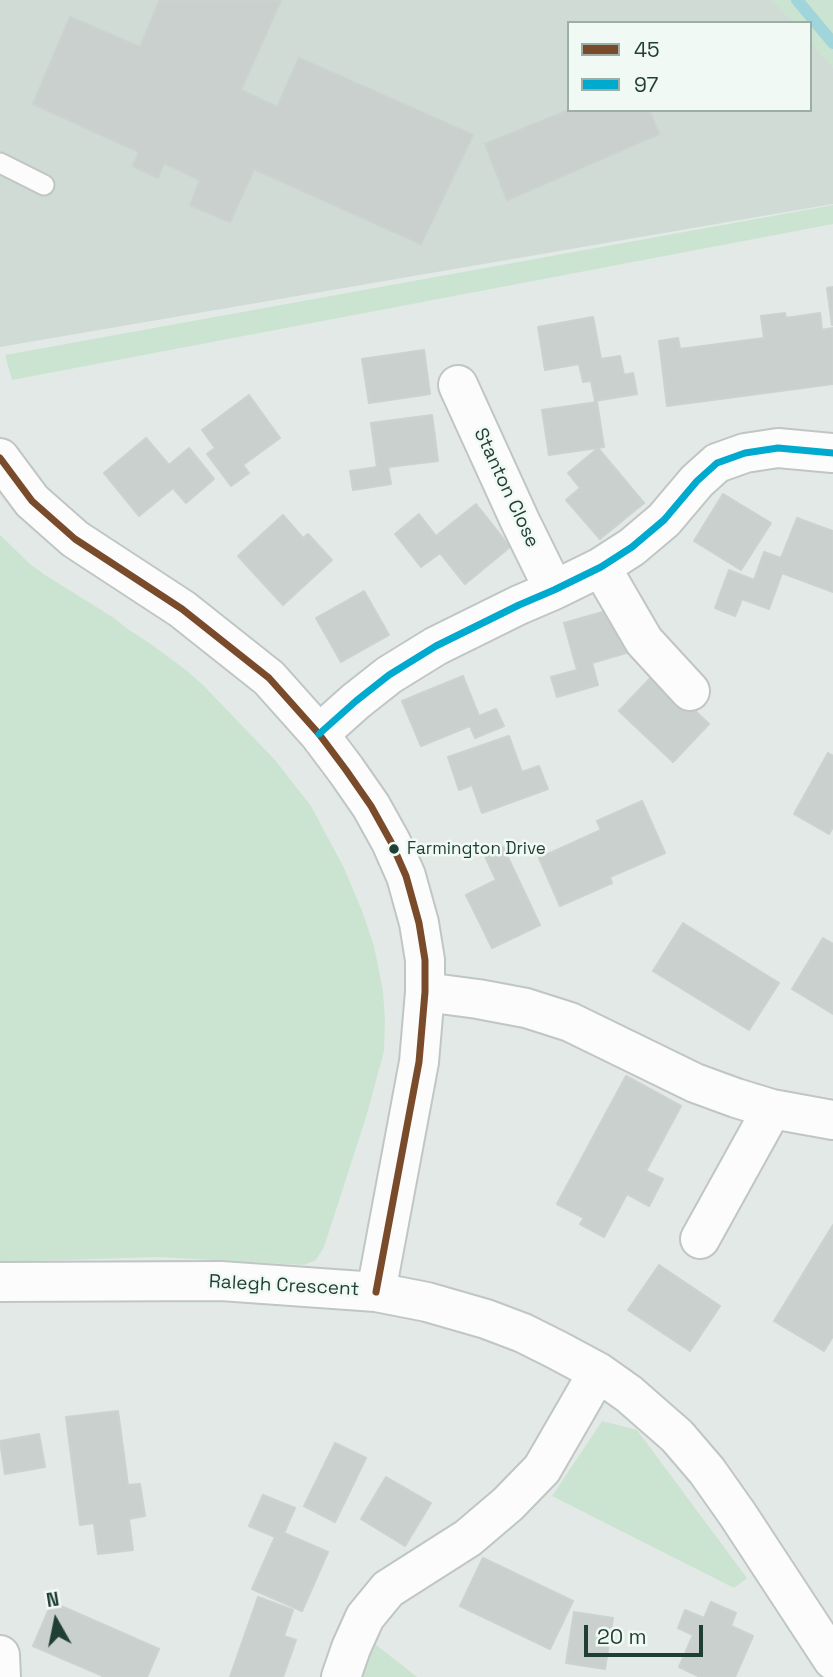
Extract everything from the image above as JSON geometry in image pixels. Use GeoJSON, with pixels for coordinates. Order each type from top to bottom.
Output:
{"type":"FeatureCollection","features":[{"type":"Feature","properties":{"kind":"street","name":"Stanton Close"},"geometry":{"type":"LineString","coordinates":[[458,385],[554,590]]}},
{"type":"Feature","properties":{"kind":"street"},"geometry":{"type":"LineString","coordinates":[[319,734],[390,675],[436,646],[601,568],[632,547],[664,520],[697,481],[717,463],[745,453],[778,448],[833,453]]}},
{"type":"Feature","properties":{"kind":"street"},"geometry":{"type":"LineString","coordinates":[[0,458],[32,501],[75,539],[182,609],[269,678],[319,734],[371,806],[391,842],[406,876],[419,923],[425,960],[425,992],[419,1062],[376,1292]]}},
{"type":"Feature","properties":{"kind":"street"},"geometry":{"type":"LineString","coordinates":[[601,568],[644,641],[690,691]]}},
{"type":"Feature","properties":{"kind":"street"},"geometry":{"type":"LineString","coordinates":[[425,992],[514,1005],[570,1022],[695,1083],[772,1109],[833,1120]]}},
{"type":"Feature","properties":{"kind":"street"},"geometry":{"type":"LineString","coordinates":[[700,1239],[772,1109]]}},
{"type":"Feature","properties":{"kind":"street","name":"Ralegh Crescent"},"geometry":{"type":"LineString","coordinates":[[0,1282],[221,1281],[376,1292],[427,1302],[523,1333],[598,1372],[653,1413],[677,1436],[738,1514],[833,1660]]}},
{"type":"Feature","properties":{"kind":"street"},"geometry":{"type":"LineString","coordinates":[[341,1677],[365,1617],[388,1590],[468,1538],[508,1504],[542,1469],[598,1372]]}},
{"type":"Feature","properties":{"kind":"street"},"geometry":{"type":"LineString","coordinates":[[0,1655],[1,1677]]}},
{"type":"Feature","properties":{"kind":"lane"},"geometry":{"type":"LineString","coordinates":[[0,163],[44,186]]}},
{"type":"Feature","properties":{"kind":"shaded area"},"geometry":{"type":"Polygon","coordinates":[[[0,0],[785,0],[803,21],[567,21],[567,112],[812,112],[812,31],[833,57],[833,204],[0,347],[0,0]]]}},
{"type":"Feature","properties":{"kind":"green space"},"geometry":{"type":"Polygon","coordinates":[[[772,0],[833,0],[833,68],[812,44],[812,21],[791,21],[772,0]]]}},
{"type":"Feature","properties":{"kind":"green space"},"geometry":{"type":"Polygon","coordinates":[[[833,205],[833,224],[12,380],[5,355],[833,205]]]}},
{"type":"Feature","properties":{"kind":"green space"},"geometry":{"type":"Polygon","coordinates":[[[0,535],[30,564],[114,618],[203,685],[275,760],[311,806],[344,868],[374,946],[383,991],[384,1051],[367,1114],[324,1247],[316,1260],[304,1265],[158,1257],[0,1262],[0,535]]]}},
{"type":"Feature","properties":{"kind":"green space"},"geometry":{"type":"Polygon","coordinates":[[[602,1421],[637,1430],[747,1578],[734,1588],[552,1496],[602,1421]]]}},
{"type":"Feature","properties":{"kind":"green space"},"geometry":{"type":"Polygon","coordinates":[[[365,1636],[417,1677],[349,1677],[365,1636]]]}},
{"type":"Feature","properties":{"kind":"building"},"geometry":{"type":"Polygon","coordinates":[[[160,0],[281,0],[241,90],[277,107],[299,58],[473,135],[421,244],[254,169],[230,222],[190,205],[200,180],[164,163],[158,178],[133,166],[139,152],[33,104],[70,17],[140,47],[160,0]]]}},
{"type":"Feature","properties":{"kind":"building"},"geometry":{"type":"Polygon","coordinates":[[[567,111],[650,112],[659,134],[507,200],[485,144],[567,111]]]}},
{"type":"Feature","properties":{"kind":"building"},"geometry":{"type":"Polygon","coordinates":[[[833,287],[833,325],[832,325],[827,288],[833,287]]]}},
{"type":"Feature","properties":{"kind":"building"},"geometry":{"type":"Polygon","coordinates":[[[785,313],[786,318],[820,313],[822,330],[833,328],[833,384],[667,406],[659,341],[678,338],[680,349],[764,338],[761,316],[785,313]]]}},
{"type":"Feature","properties":{"kind":"building"},"geometry":{"type":"Polygon","coordinates":[[[593,317],[601,359],[620,356],[624,375],[633,373],[637,394],[595,401],[591,381],[583,382],[579,364],[545,370],[538,327],[593,317]]]}},
{"type":"Feature","properties":{"kind":"building"},"geometry":{"type":"Polygon","coordinates":[[[424,350],[430,394],[369,403],[362,359],[424,350]]]}},
{"type":"Feature","properties":{"kind":"building"},"geometry":{"type":"Polygon","coordinates":[[[249,395],[280,438],[243,465],[249,473],[231,486],[207,454],[215,448],[202,430],[249,395]]]}},
{"type":"Feature","properties":{"kind":"building"},"geometry":{"type":"Polygon","coordinates":[[[597,402],[604,447],[549,455],[542,410],[597,402]]]}},
{"type":"Feature","properties":{"kind":"building"},"geometry":{"type":"Polygon","coordinates":[[[432,415],[438,461],[388,467],[391,484],[353,490],[350,471],[377,467],[371,423],[432,415]]]}},
{"type":"Feature","properties":{"kind":"building"},"geometry":{"type":"Polygon","coordinates":[[[146,438],[169,465],[189,448],[214,479],[186,503],[173,488],[139,516],[104,473],[146,438]]]}},
{"type":"Feature","properties":{"kind":"building"},"geometry":{"type":"Polygon","coordinates":[[[598,448],[644,503],[600,539],[566,500],[580,488],[568,473],[598,448]]]}},
{"type":"Feature","properties":{"kind":"building"},"geometry":{"type":"Polygon","coordinates":[[[723,494],[771,523],[741,570],[694,541],[723,494]]]}},
{"type":"Feature","properties":{"kind":"building"},"geometry":{"type":"Polygon","coordinates":[[[476,504],[510,547],[465,584],[440,553],[421,567],[395,534],[419,514],[436,536],[476,504]]]}},
{"type":"Feature","properties":{"kind":"building"},"geometry":{"type":"Polygon","coordinates":[[[283,515],[303,538],[308,534],[332,560],[283,605],[238,556],[283,515]]]}},
{"type":"Feature","properties":{"kind":"building"},"geometry":{"type":"Polygon","coordinates":[[[797,518],[833,531],[833,592],[782,573],[769,609],[742,599],[735,616],[715,608],[729,570],[754,580],[764,552],[781,558],[797,518]]]}},
{"type":"Feature","properties":{"kind":"building"},"geometry":{"type":"Polygon","coordinates":[[[364,591],[389,635],[341,662],[316,618],[364,591]]]}},
{"type":"Feature","properties":{"kind":"building"},"geometry":{"type":"Polygon","coordinates":[[[620,607],[633,651],[592,663],[598,685],[557,697],[551,677],[577,670],[564,623],[620,607]]]}},
{"type":"Feature","properties":{"kind":"building"},"geometry":{"type":"Polygon","coordinates":[[[655,673],[709,724],[673,762],[619,711],[655,673]]]}},
{"type":"Feature","properties":{"kind":"building"},"geometry":{"type":"Polygon","coordinates":[[[463,676],[479,716],[496,709],[504,726],[475,738],[470,726],[421,746],[402,701],[463,676]]]}},
{"type":"Feature","properties":{"kind":"building"},"geometry":{"type":"Polygon","coordinates":[[[509,736],[522,772],[539,766],[548,789],[482,813],[472,785],[459,790],[448,757],[509,736]]]}},
{"type":"Feature","properties":{"kind":"building"},"geometry":{"type":"Polygon","coordinates":[[[828,753],[833,756],[833,827],[829,834],[794,814],[828,753]]]}},
{"type":"Feature","properties":{"kind":"building"},"geometry":{"type":"Polygon","coordinates":[[[642,801],[665,853],[610,877],[612,883],[560,906],[539,858],[601,830],[597,821],[642,801]]]}},
{"type":"Feature","properties":{"kind":"building"},"geometry":{"type":"Polygon","coordinates":[[[503,847],[540,925],[492,948],[466,895],[496,880],[485,856],[503,847]]]}},
{"type":"Feature","properties":{"kind":"building"},"geometry":{"type":"Polygon","coordinates":[[[683,923],[779,983],[749,1030],[653,971],[683,923]]]}},
{"type":"Feature","properties":{"kind":"building"},"geometry":{"type":"Polygon","coordinates":[[[823,938],[833,944],[833,1014],[792,989],[823,938]]]}},
{"type":"Feature","properties":{"kind":"building"},"geometry":{"type":"Polygon","coordinates":[[[626,1076],[681,1106],[646,1171],[663,1179],[649,1206],[627,1194],[604,1237],[580,1224],[584,1218],[557,1204],[626,1076]]]}},
{"type":"Feature","properties":{"kind":"building"},"geometry":{"type":"Polygon","coordinates":[[[833,1225],[833,1336],[824,1351],[774,1321],[833,1225]]]}},
{"type":"Feature","properties":{"kind":"building"},"geometry":{"type":"Polygon","coordinates":[[[659,1265],[720,1306],[690,1351],[628,1310],[659,1265]]]}},
{"type":"Feature","properties":{"kind":"building"},"geometry":{"type":"Polygon","coordinates":[[[118,1411],[128,1485],[140,1484],[145,1516],[129,1519],[133,1550],[98,1554],[94,1523],[80,1525],[66,1417],[118,1411]]]}},
{"type":"Feature","properties":{"kind":"building"},"geometry":{"type":"Polygon","coordinates":[[[39,1434],[45,1467],[5,1474],[0,1441],[39,1434]]]}},
{"type":"Feature","properties":{"kind":"building"},"geometry":{"type":"Polygon","coordinates":[[[335,1443],[366,1458],[335,1522],[304,1506],[335,1443]]]}},
{"type":"Feature","properties":{"kind":"building"},"geometry":{"type":"Polygon","coordinates":[[[386,1477],[431,1503],[405,1546],[361,1519],[386,1477]]]}},
{"type":"Feature","properties":{"kind":"building"},"geometry":{"type":"Polygon","coordinates":[[[263,1495],[295,1508],[284,1533],[328,1552],[302,1611],[252,1589],[275,1537],[249,1526],[263,1495]]]}},
{"type":"Feature","properties":{"kind":"building"},"geometry":{"type":"Polygon","coordinates":[[[483,1558],[573,1601],[550,1649],[460,1606],[483,1558]]]}},
{"type":"Feature","properties":{"kind":"building"},"geometry":{"type":"Polygon","coordinates":[[[258,1597],[293,1610],[284,1636],[296,1640],[283,1677],[230,1677],[258,1597]]]}},
{"type":"Feature","properties":{"kind":"building"},"geometry":{"type":"Polygon","coordinates":[[[52,1602],[159,1649],[147,1677],[105,1677],[33,1646],[52,1602]]]}},
{"type":"Feature","properties":{"kind":"building"},"geometry":{"type":"Polygon","coordinates":[[[711,1602],[736,1613],[731,1626],[753,1636],[735,1677],[700,1677],[679,1667],[693,1635],[678,1628],[685,1610],[704,1618],[711,1602]]]}},
{"type":"Feature","properties":{"kind":"building"},"geometry":{"type":"Polygon","coordinates":[[[574,1612],[613,1618],[605,1669],[566,1663],[574,1612]]]}},
{"type":"Feature","properties":{"kind":"waterway"},"geometry":{"type":"LineString","coordinates":[[797,0],[833,43]]}},
{"type":"Feature","properties":{"kind":"transit line","name":"97"},"geometry":{"type":"LineString","coordinates":[[319,734],[389,675],[436,646],[601,567],[632,547],[664,520],[697,481],[717,463],[745,453],[778,448],[833,453]]}},
{"type":"Feature","properties":{"kind":"transit line","name":"45"},"geometry":{"type":"LineString","coordinates":[[0,458],[32,501],[75,539],[182,609],[269,678],[319,734],[346,770],[371,806],[391,842],[406,876],[419,923],[425,960],[425,992],[419,1062],[376,1292]]}},
{"type":"Feature","properties":{"kind":"place","name":"Farmington Drive"},"geometry":{"type":"Point","coordinates":[394,849]}}]}
